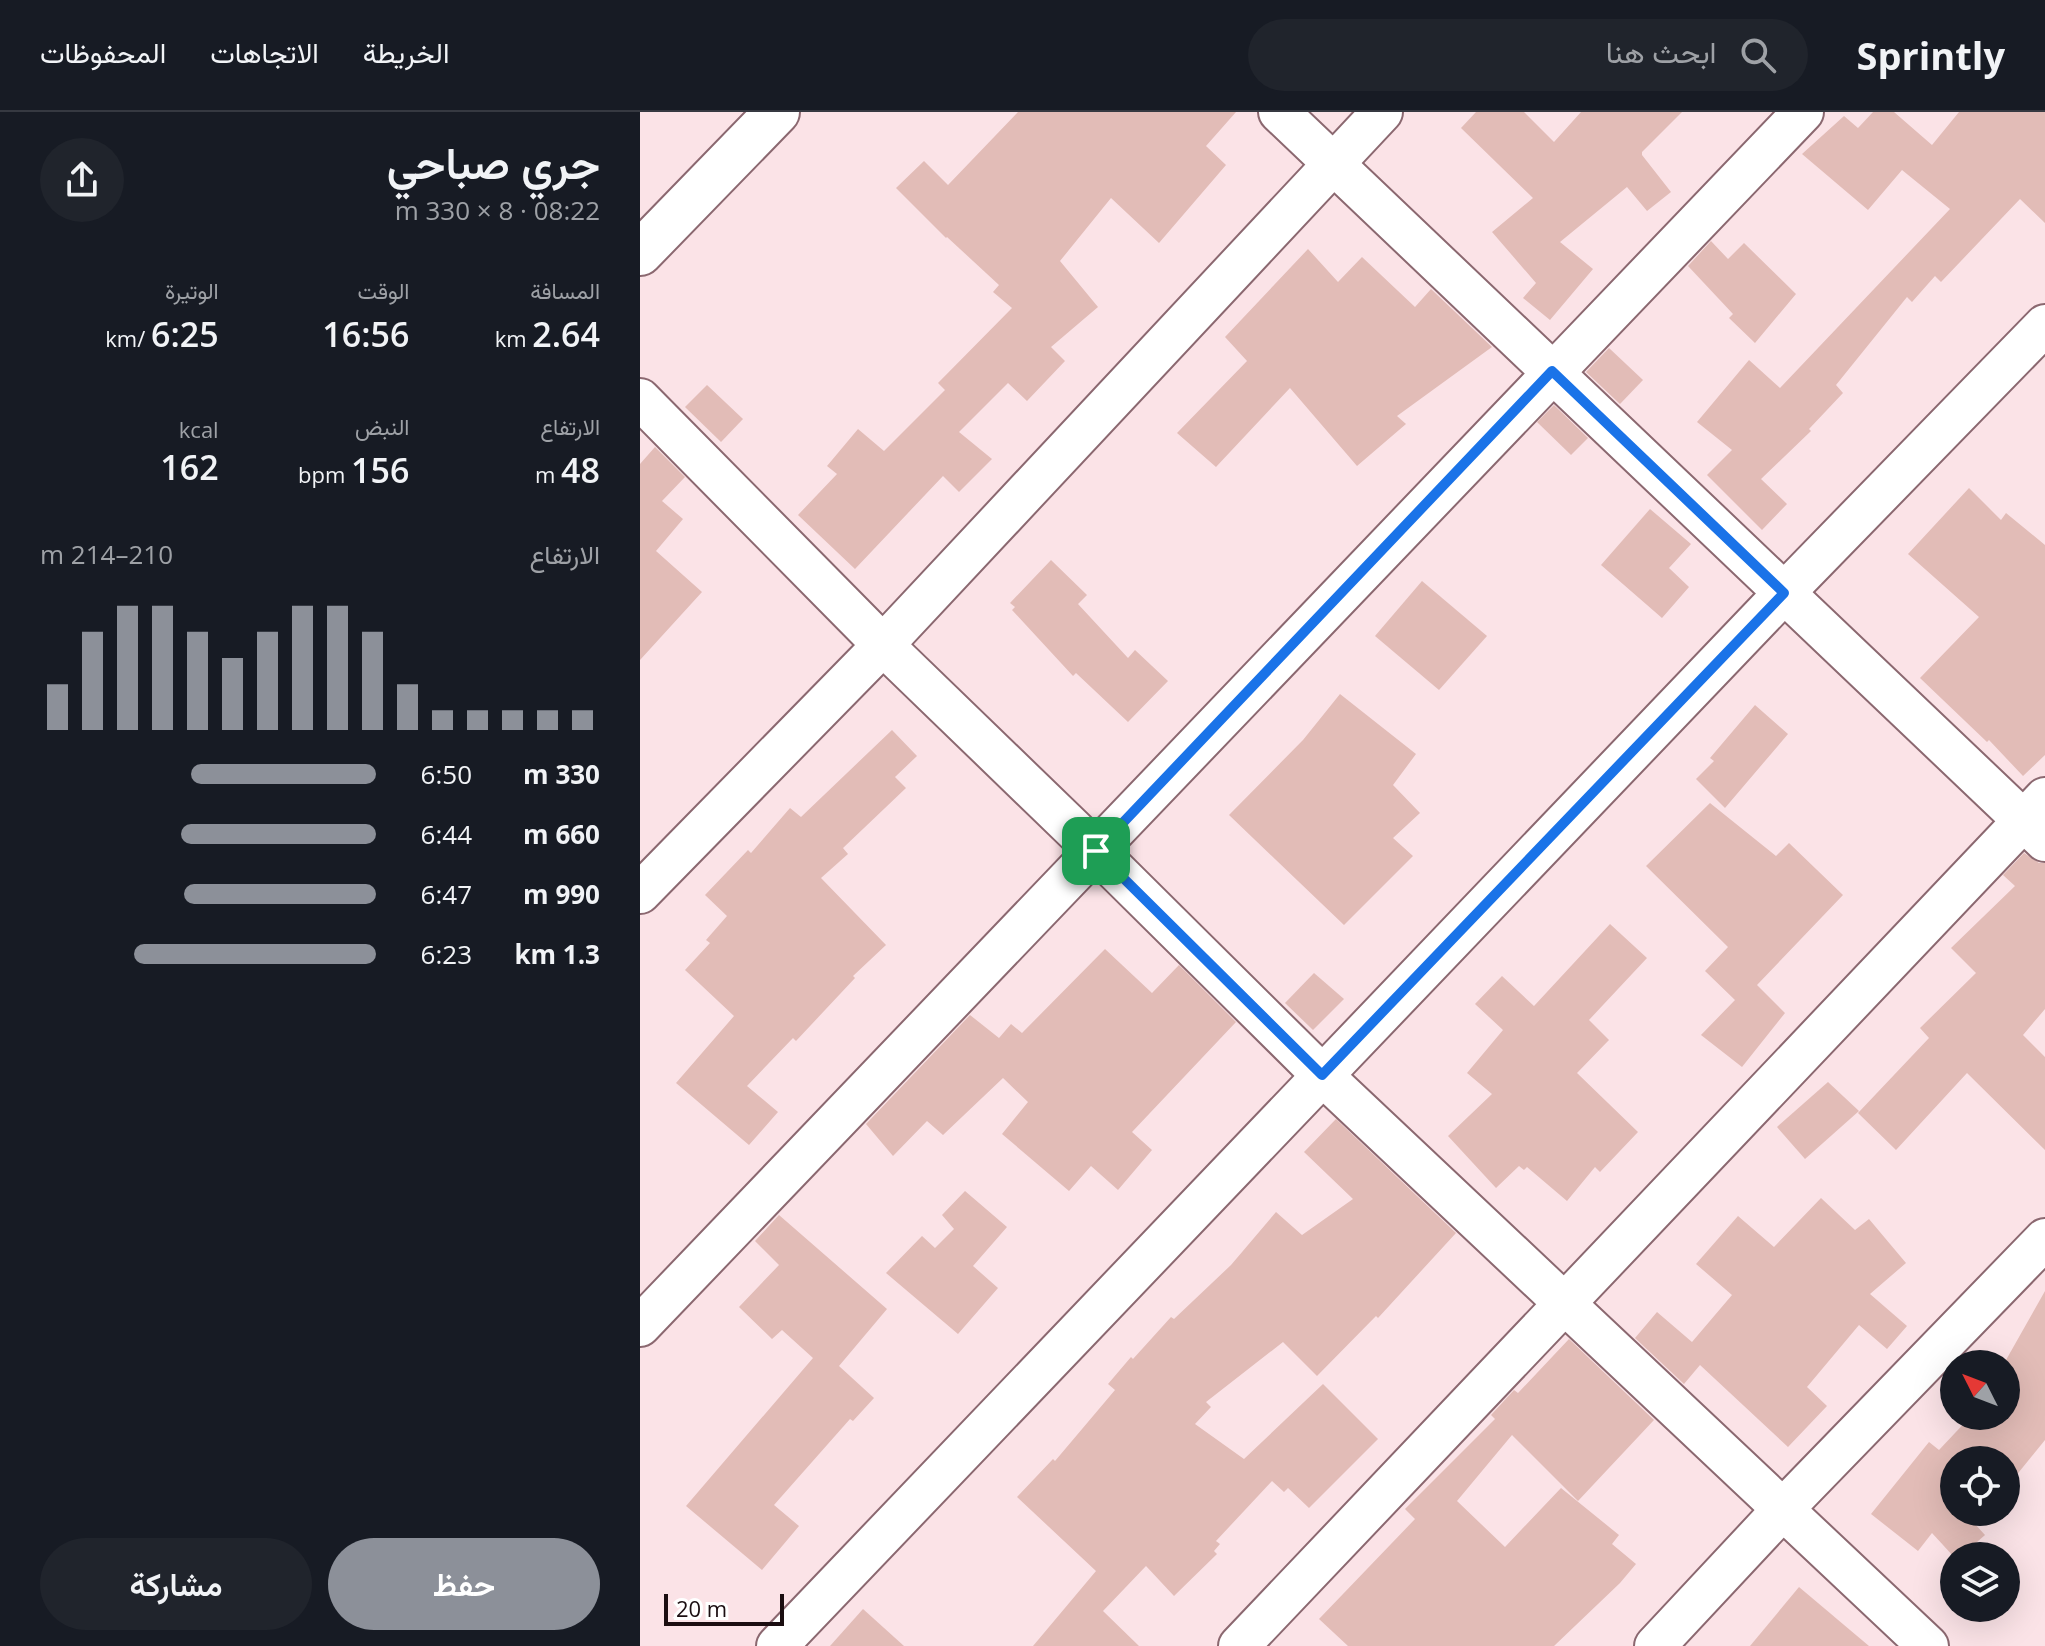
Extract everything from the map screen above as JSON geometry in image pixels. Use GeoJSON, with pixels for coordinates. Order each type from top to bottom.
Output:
{"type":"FeatureCollection","features":[{"type":"Feature","properties":{"kind":"street"},"geometry":{"type":"LineString","coordinates":[[640,253],[777,112]]}},
{"type":"Feature","properties":{"kind":"street"},"geometry":{"type":"LineString","coordinates":[[1239,1646],[1563,1304],[2038,820],[1784,593],[1279,112]]}},
{"type":"Feature","properties":{"kind":"street"},"geometry":{"type":"LineString","coordinates":[[640,893],[883,645],[1382,112]]}},
{"type":"Feature","properties":{"kind":"street"},"geometry":{"type":"LineString","coordinates":[[640,1326],[1803,112]]}},
{"type":"Feature","properties":{"kind":"street"},"geometry":{"type":"LineString","coordinates":[[777,1646],[1784,593],[2045,325]]}},
{"type":"Feature","properties":{"kind":"street"},"geometry":{"type":"LineString","coordinates":[[640,399],[883,645],[1322,1075],[1928,1646]]}},
{"type":"Feature","properties":{"kind":"street"},"geometry":{"type":"LineString","coordinates":[[1655,1646],[2045,1239]]}},
{"type":"Feature","properties":{"kind":"building"},"geometry":{"type":"Polygon","coordinates":[[[1018,112],[1236,112],[1206,146],[1226,165],[1159,243],[1111,198],[1060,261],[1098,307],[1051,347],[1065,361],[1027,401],[1008,383],[959,432],[992,459],[959,492],[943,476],[855,569],[798,515],[837,474],[827,466],[858,429],[884,451],[945,390],[938,383],[1012,308],[993,292],[999,285],[896,188],[924,161],[948,185],[1018,112]]]}},
{"type":"Feature","properties":{"kind":"building"},"geometry":{"type":"Polygon","coordinates":[[[1476,112],[1524,112],[1554,142],[1581,112],[1682,112],[1642,152],[1671,192],[1647,211],[1627,187],[1560,242],[1593,269],[1550,320],[1523,298],[1536,283],[1492,232],[1533,198],[1461,128],[1476,112]]]}},
{"type":"Feature","properties":{"kind":"building"},"geometry":{"type":"Polygon","coordinates":[[[1873,112],[1894,112],[1932,145],[1959,112],[2045,112],[2045,223],[2020,199],[1941,282],[1935,276],[1912,302],[1907,297],[1836,385],[1843,393],[1809,429],[1811,431],[1761,479],[1787,504],[1762,530],[1707,475],[1732,450],[1697,422],[1749,360],[1780,388],[1950,209],[1902,170],[1868,210],[1802,154],[1844,116],[1858,128],[1873,112]]]}},
{"type":"Feature","properties":{"kind":"building"},"geometry":{"type":"Polygon","coordinates":[[[1711,241],[1728,259],[1744,243],[1796,294],[1755,343],[1729,318],[1733,314],[1688,266],[1711,241]]]}},
{"type":"Feature","properties":{"kind":"building"},"geometry":{"type":"Polygon","coordinates":[[[1308,249],[1338,282],[1362,257],[1415,307],[1431,289],[1492,347],[1397,416],[1406,424],[1357,466],[1290,388],[1216,467],[1177,433],[1247,361],[1225,337],[1308,249]]]}},
{"type":"Feature","properties":{"kind":"building"},"geometry":{"type":"Polygon","coordinates":[[[1609,348],[1643,380],[1620,404],[1586,372],[1609,348]]]}},
{"type":"Feature","properties":{"kind":"building"},"geometry":{"type":"Polygon","coordinates":[[[707,385],[743,419],[721,442],[685,407],[707,385]]]}},
{"type":"Feature","properties":{"kind":"building"},"geometry":{"type":"Polygon","coordinates":[[[1554,405],[1588,438],[1571,455],[1537,422],[1554,405]]]}},
{"type":"Feature","properties":{"kind":"building"},"geometry":{"type":"Polygon","coordinates":[[[655,447],[685,477],[662,501],[683,519],[656,551],[702,592],[640,660],[640,464],[655,447]]]}},
{"type":"Feature","properties":{"kind":"building"},"geometry":{"type":"Polygon","coordinates":[[[1969,488],[2001,520],[2006,513],[2045,545],[2045,755],[2023,776],[1989,740],[1987,742],[1920,678],[1979,617],[1908,554],[1969,488]]]}},
{"type":"Feature","properties":{"kind":"building"},"geometry":{"type":"Polygon","coordinates":[[[1650,509],[1691,544],[1669,568],[1689,587],[1662,618],[1601,565],[1650,509]]]}},
{"type":"Feature","properties":{"kind":"building"},"geometry":{"type":"Polygon","coordinates":[[[1051,560],[1087,595],[1078,604],[1128,658],[1135,650],[1168,681],[1128,722],[1076,673],[1073,676],[1012,610],[1015,607],[1010,603],[1051,560]]]}},
{"type":"Feature","properties":{"kind":"building"},"geometry":{"type":"Polygon","coordinates":[[[1422,581],[1487,636],[1439,690],[1375,636],[1422,581]]]}},
{"type":"Feature","properties":{"kind":"building"},"geometry":{"type":"Polygon","coordinates":[[[1340,694],[1416,754],[1393,785],[1420,813],[1393,838],[1413,856],[1344,925],[1229,815],[1303,740],[1340,694]]]}},
{"type":"Feature","properties":{"kind":"building"},"geometry":{"type":"Polygon","coordinates":[[[1755,705],[1788,734],[1725,808],[1696,779],[1714,761],[1710,758],[1755,705]]]}},
{"type":"Feature","properties":{"kind":"building"},"geometry":{"type":"Polygon","coordinates":[[[892,730],[917,756],[895,777],[906,788],[843,848],[848,854],[821,878],[886,945],[853,976],[855,978],[796,1041],[793,1038],[747,1086],[778,1112],[749,1145],[676,1083],[734,1016],[685,970],[710,943],[706,940],[727,916],[705,895],[748,850],[751,853],[790,808],[801,817],[892,730]]]}},
{"type":"Feature","properties":{"kind":"building"},"geometry":{"type":"Polygon","coordinates":[[[1710,803],[1776,856],[1789,843],[1843,895],[1757,985],[1785,1013],[1742,1067],[1701,1035],[1735,1000],[1705,971],[1728,947],[1646,866],[1710,803]]]}},
{"type":"Feature","properties":{"kind":"building"},"geometry":{"type":"Polygon","coordinates":[[[2024,853],[2039,863],[2045,863],[2045,1009],[2023,1035],[2045,1057],[2045,1150],[1967,1073],[1896,1150],[1858,1113],[1929,1038],[1920,1028],[1976,973],[1951,948],[2015,886],[2003,875],[2024,853]]]}},
{"type":"Feature","properties":{"kind":"building"},"geometry":{"type":"Polygon","coordinates":[[[1610,924],[1647,958],[1589,1020],[1609,1040],[1577,1073],[1638,1132],[1600,1172],[1595,1167],[1567,1201],[1527,1167],[1524,1170],[1519,1166],[1496,1188],[1448,1136],[1492,1094],[1467,1073],[1503,1030],[1475,1004],[1502,976],[1534,1006],[1610,924]]]}},
{"type":"Feature","properties":{"kind":"building"},"geometry":{"type":"Polygon","coordinates":[[[1105,949],[1152,993],[1179,965],[1236,1022],[1132,1132],[1152,1150],[1118,1190],[1091,1166],[1069,1191],[1002,1134],[1028,1102],[1003,1078],[943,1135],[927,1121],[893,1156],[866,1124],[970,1015],[999,1038],[1011,1024],[1022,1033],[1105,949]]]}},
{"type":"Feature","properties":{"kind":"building"},"geometry":{"type":"Polygon","coordinates":[[[1314,973],[1344,999],[1313,1030],[1285,1003],[1314,973]]]}},
{"type":"Feature","properties":{"kind":"building"},"geometry":{"type":"Polygon","coordinates":[[[1828,1082],[1859,1111],[1805,1159],[1777,1127],[1828,1082]]]}},
{"type":"Feature","properties":{"kind":"building"},"geometry":{"type":"Polygon","coordinates":[[[1336,1119],[1456,1233],[1378,1318],[1376,1316],[1317,1376],[1283,1342],[1206,1402],[1211,1407],[1195,1424],[1244,1459],[1323,1384],[1378,1439],[1309,1508],[1288,1488],[1284,1492],[1272,1481],[1216,1541],[1220,1544],[1214,1551],[1217,1554],[1174,1596],[1146,1566],[1103,1611],[1139,1646],[1033,1646],[1096,1571],[1017,1497],[1053,1459],[1055,1461],[1115,1390],[1108,1384],[1131,1357],[1133,1359],[1171,1317],[1174,1319],[1231,1265],[1276,1212],[1302,1235],[1353,1199],[1304,1152],[1336,1119]]]}},
{"type":"Feature","properties":{"kind":"building"},"geometry":{"type":"Polygon","coordinates":[[[965,1191],[1007,1227],[973,1266],[998,1288],[958,1334],[886,1273],[922,1236],[935,1248],[954,1229],[942,1215],[965,1191]]]}},
{"type":"Feature","properties":{"kind":"building"},"geometry":{"type":"Polygon","coordinates":[[[1821,1198],[1855,1230],[1869,1219],[1906,1263],[1870,1294],[1907,1326],[1887,1349],[1859,1325],[1807,1387],[1827,1406],[1788,1447],[1700,1365],[1684,1384],[1635,1338],[1657,1312],[1692,1342],[1732,1295],[1696,1264],[1738,1216],[1774,1247],[1821,1198]]]}},
{"type":"Feature","properties":{"kind":"building"},"geometry":{"type":"Polygon","coordinates":[[[779,1215],[887,1309],[839,1366],[874,1398],[853,1421],[850,1419],[774,1505],[799,1526],[762,1570],[686,1506],[813,1358],[782,1330],[772,1339],[739,1307],[779,1265],[755,1241],[779,1215]]]}},
{"type":"Feature","properties":{"kind":"building"},"geometry":{"type":"Polygon","coordinates":[[[2045,1291],[2045,1440],[2020,1471],[2020,1446],[1943,1446],[1958,1430],[2020,1430],[2020,1350],[2012,1350],[2045,1291]]]}},
{"type":"Feature","properties":{"kind":"building"},"geometry":{"type":"Polygon","coordinates":[[[1569,1339],[1654,1420],[1578,1501],[1512,1435],[1457,1501],[1505,1547],[1561,1488],[1619,1535],[1612,1544],[1636,1564],[1554,1646],[1348,1646],[1319,1619],[1415,1519],[1405,1509],[1495,1419],[1491,1415],[1514,1390],[1518,1393],[1569,1339]]]}},
{"type":"Feature","properties":{"kind":"building"},"geometry":{"type":"Polygon","coordinates":[[[1929,1442],[1939,1450],[1940,1526],[1977,1526],[1985,1535],[1977,1542],[1940,1542],[1932,1533],[1918,1551],[1871,1514],[1929,1442]]]}},
{"type":"Feature","properties":{"kind":"building"},"geometry":{"type":"Polygon","coordinates":[[[1799,1587],[1869,1646],[1750,1646],[1799,1587]]]}},
{"type":"Feature","properties":{"kind":"building"},"geometry":{"type":"Polygon","coordinates":[[[863,1609],[904,1646],[830,1646],[863,1609]]]}},
{"type":"Feature","properties":{"kind":"route"},"geometry":{"type":"LineString","coordinates":[[1552,371],[1784,593],[1322,1075],[1096,851],[1552,371]]}}]}
